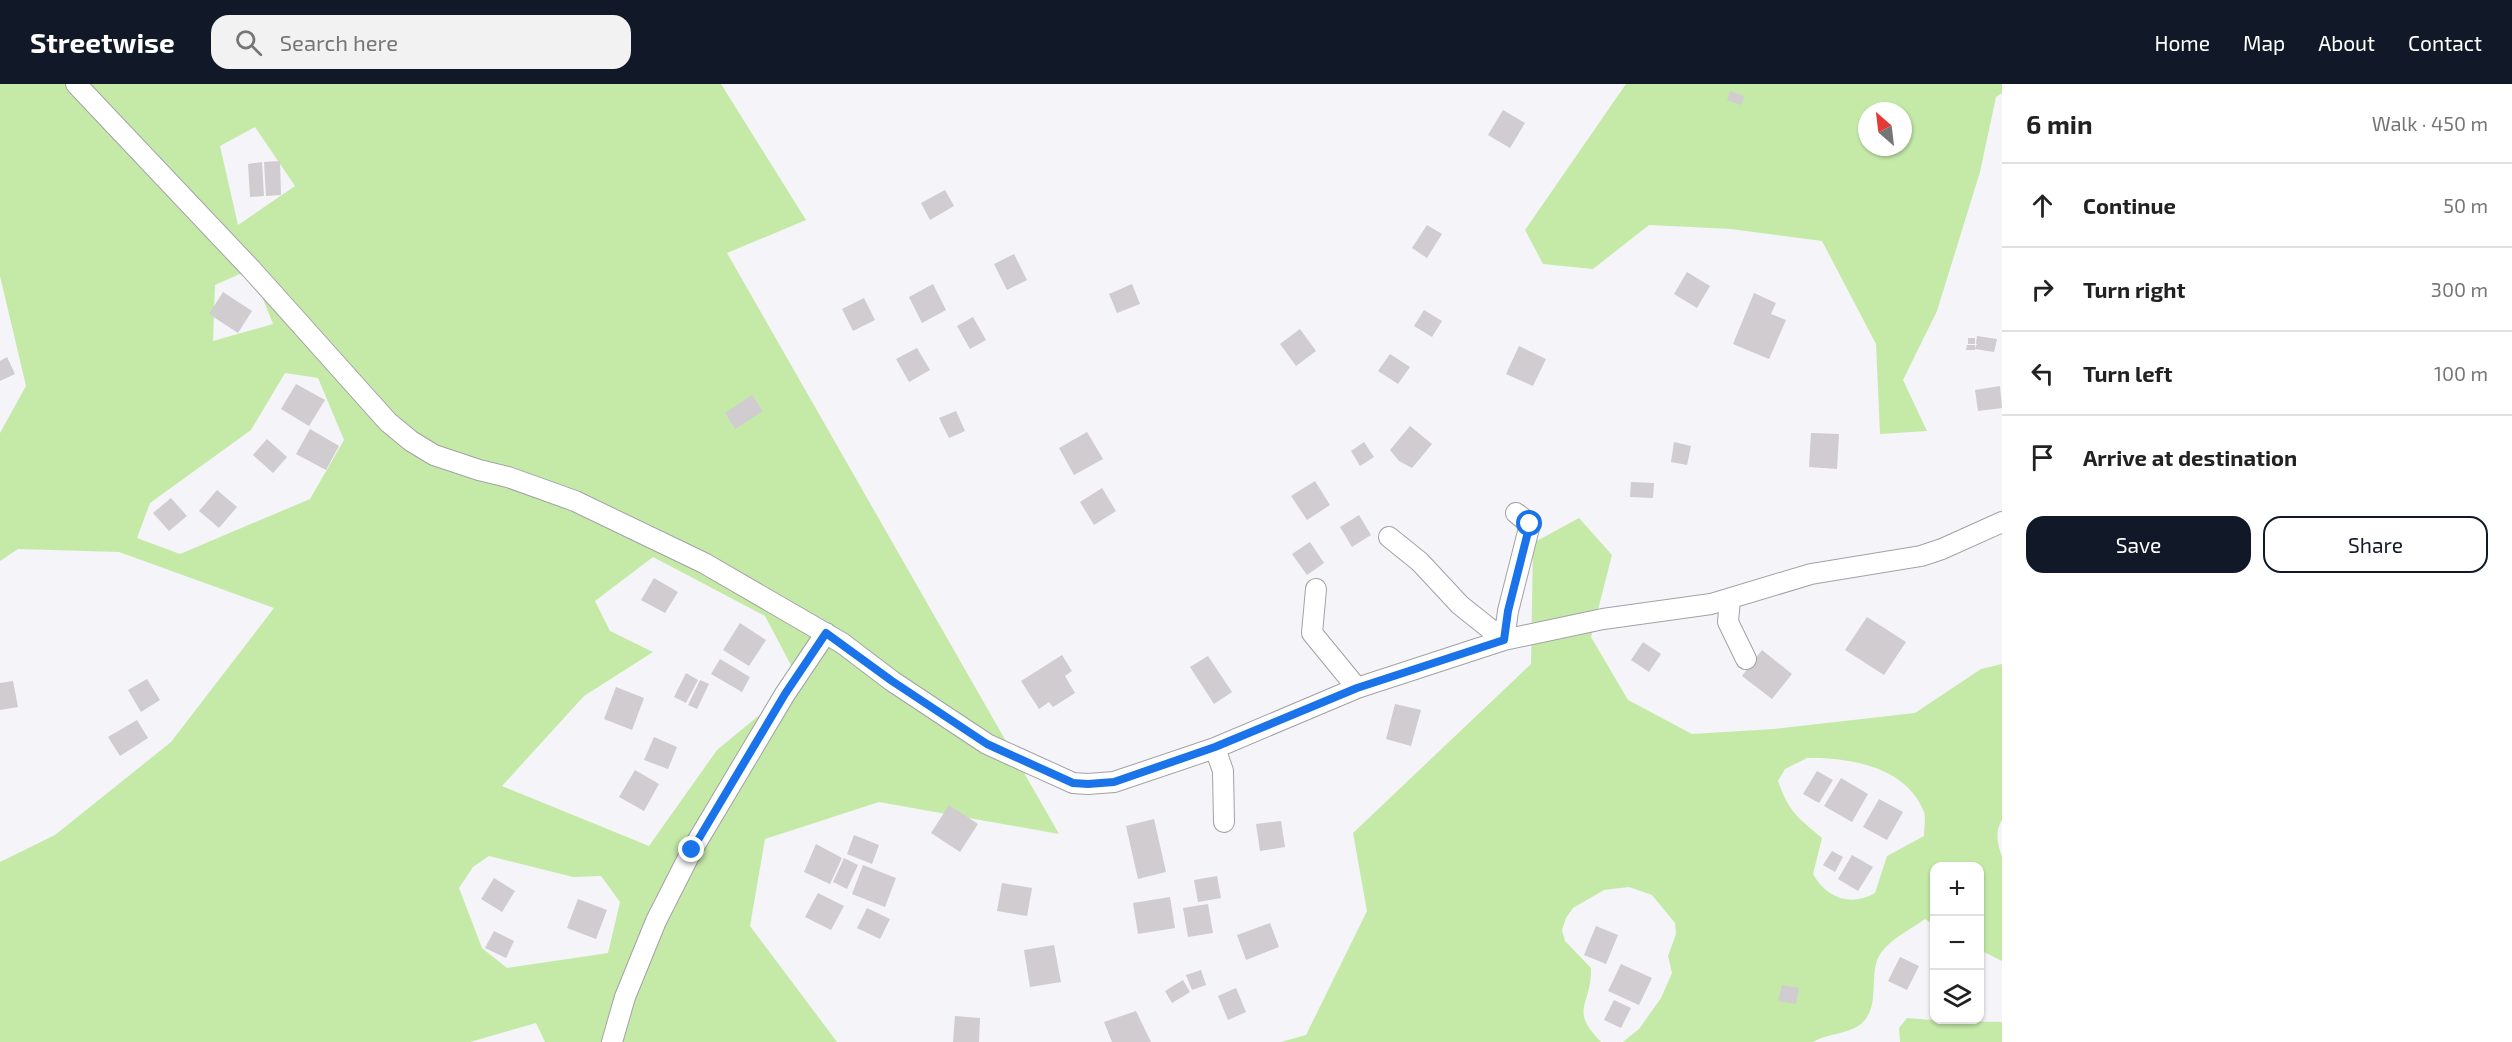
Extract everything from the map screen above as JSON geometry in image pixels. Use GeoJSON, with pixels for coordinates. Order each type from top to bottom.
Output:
{"type":"FeatureCollection","features":[{"type":"Feature","properties":{"kind":"street"},"geometry":{"type":"LineString","coordinates":[[76,84],[251,269],[388,422],[411,441],[434,455],[508,477],[585,506],[704,563],[826,633],[892,681],[987,744],[1073,783],[1114,782],[1215,747],[1357,688],[1504,640],[1572,625],[1730,599],[1811,573],[1921,556],[2002,522]]}},
{"type":"Feature","properties":{"kind":"street"},"geometry":{"type":"LineString","coordinates":[[1504,640],[1508,611],[1530,524],[1516,513]]}},
{"type":"Feature","properties":{"kind":"street"},"geometry":{"type":"LineString","coordinates":[[1389,537],[1420,562],[1460,605],[1504,640]]}},
{"type":"Feature","properties":{"kind":"street"},"geometry":{"type":"LineString","coordinates":[[1316,589],[1312,633],[1357,688]]}},
{"type":"Feature","properties":{"kind":"street"},"geometry":{"type":"LineString","coordinates":[[1730,599],[1728,622],[1746,659]]}},
{"type":"Feature","properties":{"kind":"street"},"geometry":{"type":"LineString","coordinates":[[612,1042],[625,997],[656,921],[692,850],[785,694],[826,633]]}},
{"type":"Feature","properties":{"kind":"street"},"geometry":{"type":"LineString","coordinates":[[1215,747],[1223,771],[1224,822]]}},
{"type":"Feature","properties":{"kind":"green space"},"geometry":{"type":"Polygon","coordinates":[[[0,84],[721,84],[806,220],[727,253],[1059,834],[879,802],[765,839],[750,926],[837,1042],[545,1042],[536,1023],[470,1042],[0,1042],[0,862],[55,835],[171,742],[274,608],[119,552],[18,549],[0,561],[0,433],[26,386],[0,276],[0,84]],[[255,127],[220,146],[238,225],[295,186],[255,127]],[[251,269],[215,285],[213,341],[273,324],[251,269]],[[285,373],[251,430],[150,503],[137,538],[180,554],[310,499],[344,440],[318,378],[285,373]],[[653,557],[595,601],[610,631],[653,652],[584,696],[502,786],[649,846],[717,750],[785,694],[793,669],[765,616],[653,557]],[[489,856],[473,867],[459,888],[482,948],[507,968],[608,953],[620,902],[601,876],[573,877],[489,856]]]}},
{"type":"Feature","properties":{"kind":"green space"},"geometry":{"type":"Polygon","coordinates":[[[1626,84],[2002,84],[2002,93],[1996,97],[1980,172],[1937,311],[1903,380],[1927,431],[1880,434],[1876,344],[1822,241],[1731,229],[1649,225],[1593,269],[1543,264],[1525,230],[1626,84]]]}},
{"type":"Feature","properties":{"kind":"green space"},"geometry":{"type":"Polygon","coordinates":[[[1579,518],[1612,555],[1591,637],[1628,700],[1692,734],[1774,729],[1915,713],[1981,669],[2002,664],[2002,820],[1998,829],[1998,838],[2002,856],[2002,961],[1984,952],[1984,862],[1930,862],[1930,922],[1925,919],[1892,941],[1882,952],[1876,965],[1873,999],[1869,1014],[1854,1028],[1813,1042],[1623,1042],[1639,1029],[1661,998],[1672,973],[1668,956],[1676,934],[1675,923],[1652,895],[1629,887],[1604,890],[1573,908],[1562,930],[1565,941],[1591,968],[1584,1014],[1591,1031],[1601,1042],[1281,1042],[1306,1035],[1367,911],[1353,833],[1531,664],[1533,543],[1579,518]],[[1807,758],[1785,769],[1778,781],[1786,800],[1795,813],[1822,838],[1813,874],[1818,882],[1840,898],[1857,899],[1875,893],[1887,856],[1924,836],[1924,812],[1916,797],[1904,784],[1891,775],[1875,768],[1841,760],[1807,758]]]}},
{"type":"Feature","properties":{"kind":"green space"},"geometry":{"type":"Polygon","coordinates":[[[1907,1018],[1930,1020],[1930,1024],[2002,1022],[2002,1042],[1900,1042],[1899,1028],[1907,1018]]]}},
{"type":"Feature","properties":{"kind":"building"},"geometry":{"type":"Polygon","coordinates":[[[1730,91],[1744,96],[1741,105],[1727,100],[1730,91]]]}},
{"type":"Feature","properties":{"kind":"building"},"geometry":{"type":"Polygon","coordinates":[[[1503,110],[1525,123],[1510,148],[1488,135],[1503,110]]]}},
{"type":"Feature","properties":{"kind":"building"},"geometry":{"type":"Polygon","coordinates":[[[280,161],[281,195],[266,196],[264,162],[280,161]]]}},
{"type":"Feature","properties":{"kind":"building"},"geometry":{"type":"Polygon","coordinates":[[[262,162],[264,196],[250,197],[248,164],[262,162]]]}},
{"type":"Feature","properties":{"kind":"building"},"geometry":{"type":"Polygon","coordinates":[[[945,190],[954,206],[930,220],[921,203],[945,190]]]}},
{"type":"Feature","properties":{"kind":"building"},"geometry":{"type":"Polygon","coordinates":[[[1427,225],[1442,234],[1427,258],[1412,248],[1427,225]]]}},
{"type":"Feature","properties":{"kind":"building"},"geometry":{"type":"Polygon","coordinates":[[[1014,254],[1027,280],[1007,290],[994,264],[1014,254]]]}},
{"type":"Feature","properties":{"kind":"building"},"geometry":{"type":"Polygon","coordinates":[[[1687,272],[1710,286],[1697,308],[1674,294],[1687,272]]]}},
{"type":"Feature","properties":{"kind":"building"},"geometry":{"type":"Polygon","coordinates":[[[933,284],[946,310],[922,323],[909,297],[933,284]]]}},
{"type":"Feature","properties":{"kind":"building"},"geometry":{"type":"Polygon","coordinates":[[[1132,284],[1140,304],[1117,313],[1109,294],[1132,284]]]}},
{"type":"Feature","properties":{"kind":"building"},"geometry":{"type":"Polygon","coordinates":[[[223,292],[252,311],[238,333],[209,314],[223,292]]]}},
{"type":"Feature","properties":{"kind":"building"},"geometry":{"type":"Polygon","coordinates":[[[1754,293],[1776,303],[1771,314],[1786,320],[1769,359],[1733,344],[1754,293]]]}},
{"type":"Feature","properties":{"kind":"building"},"geometry":{"type":"Polygon","coordinates":[[[864,298],[875,320],[853,331],[842,309],[864,298]]]}},
{"type":"Feature","properties":{"kind":"building"},"geometry":{"type":"Polygon","coordinates":[[[1424,310],[1442,321],[1432,337],[1414,326],[1424,310]]]}},
{"type":"Feature","properties":{"kind":"building"},"geometry":{"type":"Polygon","coordinates":[[[973,317],[986,340],[970,349],[957,326],[973,317]]]}},
{"type":"Feature","properties":{"kind":"building"},"geometry":{"type":"Polygon","coordinates":[[[1300,329],[1316,351],[1296,366],[1280,344],[1300,329]]]}},
{"type":"Feature","properties":{"kind":"building"},"geometry":{"type":"Polygon","coordinates":[[[1977,336],[1997,339],[1994,352],[1975,349],[1978,345],[1976,344],[1977,336]]]}},
{"type":"Feature","properties":{"kind":"building"},"geometry":{"type":"Polygon","coordinates":[[[1968,338],[1975,338],[1975,344],[1968,344],[1968,338]]]}},
{"type":"Feature","properties":{"kind":"building"},"geometry":{"type":"Polygon","coordinates":[[[1967,345],[1975,345],[1975,350],[1966,350],[1967,345]]]}},
{"type":"Feature","properties":{"kind":"building"},"geometry":{"type":"Polygon","coordinates":[[[1519,346],[1546,359],[1533,386],[1506,374],[1519,346]]]}},
{"type":"Feature","properties":{"kind":"building"},"geometry":{"type":"Polygon","coordinates":[[[917,348],[930,370],[909,382],[896,359],[917,348]]]}},
{"type":"Feature","properties":{"kind":"building"},"geometry":{"type":"Polygon","coordinates":[[[1390,354],[1410,367],[1398,384],[1378,371],[1390,354]]]}},
{"type":"Feature","properties":{"kind":"building"},"geometry":{"type":"Polygon","coordinates":[[[7,357],[15,374],[0,381],[0,361],[7,357]]]}},
{"type":"Feature","properties":{"kind":"building"},"geometry":{"type":"Polygon","coordinates":[[[296,384],[325,400],[309,426],[281,409],[296,384]]]}},
{"type":"Feature","properties":{"kind":"building"},"geometry":{"type":"Polygon","coordinates":[[[2000,386],[2002,408],[1978,411],[1975,390],[2000,386]]]}},
{"type":"Feature","properties":{"kind":"building"},"geometry":{"type":"Polygon","coordinates":[[[752,395],[763,411],[735,429],[725,413],[752,395]]]}},
{"type":"Feature","properties":{"kind":"building"},"geometry":{"type":"Polygon","coordinates":[[[956,411],[965,431],[949,438],[939,418],[956,411]]]}},
{"type":"Feature","properties":{"kind":"building"},"geometry":{"type":"Polygon","coordinates":[[[1410,426],[1432,444],[1412,468],[1399,461],[1390,450],[1410,426]]]}},
{"type":"Feature","properties":{"kind":"building"},"geometry":{"type":"Polygon","coordinates":[[[310,429],[339,446],[326,470],[296,454],[310,429]]]}},
{"type":"Feature","properties":{"kind":"building"},"geometry":{"type":"Polygon","coordinates":[[[1087,432],[1103,459],[1074,475],[1059,448],[1087,432]]]}},
{"type":"Feature","properties":{"kind":"building"},"geometry":{"type":"Polygon","coordinates":[[[1811,433],[1839,434],[1837,469],[1809,467],[1811,433]]]}},
{"type":"Feature","properties":{"kind":"building"},"geometry":{"type":"Polygon","coordinates":[[[267,439],[287,457],[273,473],[253,455],[267,439]]]}},
{"type":"Feature","properties":{"kind":"building"},"geometry":{"type":"Polygon","coordinates":[[[1364,442],[1374,457],[1360,466],[1351,451],[1364,442]]]}},
{"type":"Feature","properties":{"kind":"building"},"geometry":{"type":"Polygon","coordinates":[[[1674,442],[1691,446],[1687,465],[1671,462],[1674,442]]]}},
{"type":"Feature","properties":{"kind":"building"},"geometry":{"type":"Polygon","coordinates":[[[1315,481],[1330,505],[1307,520],[1291,496],[1315,481]]]}},
{"type":"Feature","properties":{"kind":"building"},"geometry":{"type":"Polygon","coordinates":[[[1631,482],[1654,483],[1653,498],[1630,497],[1631,482]]]}},
{"type":"Feature","properties":{"kind":"building"},"geometry":{"type":"Polygon","coordinates":[[[1102,488],[1116,511],[1094,525],[1080,502],[1102,488]]]}},
{"type":"Feature","properties":{"kind":"building"},"geometry":{"type":"Polygon","coordinates":[[[217,490],[237,507],[219,528],[199,511],[217,490]]]}},
{"type":"Feature","properties":{"kind":"building"},"geometry":{"type":"Polygon","coordinates":[[[171,498],[187,516],[169,531],[153,513],[171,498]]]}},
{"type":"Feature","properties":{"kind":"building"},"geometry":{"type":"Polygon","coordinates":[[[1359,515],[1371,535],[1352,547],[1340,527],[1359,515]]]}},
{"type":"Feature","properties":{"kind":"building"},"geometry":{"type":"Polygon","coordinates":[[[1310,542],[1324,563],[1307,575],[1292,554],[1310,542]]]}},
{"type":"Feature","properties":{"kind":"building"},"geometry":{"type":"Polygon","coordinates":[[[654,578],[678,592],[665,613],[641,600],[654,578]]]}},
{"type":"Feature","properties":{"kind":"building"},"geometry":{"type":"Polygon","coordinates":[[[1867,617],[1906,642],[1884,675],[1845,650],[1867,617]]]}},
{"type":"Feature","properties":{"kind":"building"},"geometry":{"type":"Polygon","coordinates":[[[740,623],[766,640],[749,666],[723,650],[740,623]]]}},
{"type":"Feature","properties":{"kind":"building"},"geometry":{"type":"Polygon","coordinates":[[[1643,642],[1661,654],[1649,672],[1631,660],[1643,642]]]}},
{"type":"Feature","properties":{"kind":"building"},"geometry":{"type":"Polygon","coordinates":[[[1762,650],[1792,674],[1772,699],[1742,676],[1762,650]]]}},
{"type":"Feature","properties":{"kind":"building"},"geometry":{"type":"Polygon","coordinates":[[[1062,655],[1072,671],[1065,676],[1075,693],[1053,707],[1049,702],[1039,709],[1021,681],[1062,655]]]}},
{"type":"Feature","properties":{"kind":"building"},"geometry":{"type":"Polygon","coordinates":[[[1208,656],[1232,692],[1214,704],[1190,667],[1208,656]]]}},
{"type":"Feature","properties":{"kind":"building"},"geometry":{"type":"Polygon","coordinates":[[[720,659],[750,677],[742,692],[711,674],[720,659]]]}},
{"type":"Feature","properties":{"kind":"building"},"geometry":{"type":"Polygon","coordinates":[[[686,673],[698,680],[686,703],[674,697],[686,673]]]}},
{"type":"Feature","properties":{"kind":"building"},"geometry":{"type":"Polygon","coordinates":[[[147,679],[160,700],[141,712],[128,690],[147,679]]]}},
{"type":"Feature","properties":{"kind":"building"},"geometry":{"type":"Polygon","coordinates":[[[700,680],[709,684],[697,709],[688,705],[700,680]]]}},
{"type":"Feature","properties":{"kind":"building"},"geometry":{"type":"Polygon","coordinates":[[[13,681],[18,707],[0,710],[0,683],[13,681]]]}},
{"type":"Feature","properties":{"kind":"building"},"geometry":{"type":"Polygon","coordinates":[[[616,687],[644,698],[632,730],[604,719],[616,687]]]}},
{"type":"Feature","properties":{"kind":"building"},"geometry":{"type":"Polygon","coordinates":[[[1395,704],[1421,710],[1411,746],[1386,739],[1395,704]]]}},
{"type":"Feature","properties":{"kind":"building"},"geometry":{"type":"Polygon","coordinates":[[[137,720],[148,738],[120,756],[108,737],[137,720]]]}},
{"type":"Feature","properties":{"kind":"building"},"geometry":{"type":"Polygon","coordinates":[[[654,737],[677,747],[668,769],[644,760],[654,737]]]}},
{"type":"Feature","properties":{"kind":"building"},"geometry":{"type":"Polygon","coordinates":[[[635,770],[659,784],[644,811],[619,797],[635,770]]]}},
{"type":"Feature","properties":{"kind":"building"},"geometry":{"type":"Polygon","coordinates":[[[1817,771],[1833,780],[1819,803],[1803,794],[1817,771]]]}},
{"type":"Feature","properties":{"kind":"building"},"geometry":{"type":"Polygon","coordinates":[[[1841,778],[1868,794],[1852,822],[1824,806],[1841,778]]]}},
{"type":"Feature","properties":{"kind":"building"},"geometry":{"type":"Polygon","coordinates":[[[1879,799],[1903,812],[1887,840],[1863,827],[1879,799]]]}},
{"type":"Feature","properties":{"kind":"building"},"geometry":{"type":"Polygon","coordinates":[[[949,805],[978,824],[960,852],[931,833],[949,805]]]}},
{"type":"Feature","properties":{"kind":"building"},"geometry":{"type":"Polygon","coordinates":[[[1154,819],[1166,872],[1138,879],[1126,826],[1154,819]]]}},
{"type":"Feature","properties":{"kind":"building"},"geometry":{"type":"Polygon","coordinates":[[[1281,821],[1285,847],[1260,851],[1256,824],[1281,821]]]}},
{"type":"Feature","properties":{"kind":"building"},"geometry":{"type":"Polygon","coordinates":[[[854,835],[879,845],[872,864],[847,854],[854,835]]]}},
{"type":"Feature","properties":{"kind":"building"},"geometry":{"type":"Polygon","coordinates":[[[816,844],[842,858],[830,884],[804,872],[816,844]]]}},
{"type":"Feature","properties":{"kind":"building"},"geometry":{"type":"Polygon","coordinates":[[[1832,851],[1843,857],[1835,872],[1823,865],[1832,851]]]}},
{"type":"Feature","properties":{"kind":"building"},"geometry":{"type":"Polygon","coordinates":[[[1852,855],[1873,867],[1858,891],[1838,879],[1852,855]]]}},
{"type":"Feature","properties":{"kind":"building"},"geometry":{"type":"Polygon","coordinates":[[[844,858],[858,865],[847,889],[833,882],[844,858]]]}},
{"type":"Feature","properties":{"kind":"building"},"geometry":{"type":"Polygon","coordinates":[[[863,865],[896,878],[885,907],[852,894],[863,865]]]}},
{"type":"Feature","properties":{"kind":"building"},"geometry":{"type":"Polygon","coordinates":[[[1217,876],[1221,898],[1198,902],[1194,880],[1217,876]]]}},
{"type":"Feature","properties":{"kind":"building"},"geometry":{"type":"Polygon","coordinates":[[[494,878],[515,891],[502,912],[481,899],[494,878]]]}},
{"type":"Feature","properties":{"kind":"building"},"geometry":{"type":"Polygon","coordinates":[[[1002,883],[1032,888],[1027,916],[997,911],[1002,883]]]}},
{"type":"Feature","properties":{"kind":"building"},"geometry":{"type":"Polygon","coordinates":[[[818,893],[844,906],[831,930],[805,917],[818,893]]]}},
{"type":"Feature","properties":{"kind":"building"},"geometry":{"type":"Polygon","coordinates":[[[1170,897],[1175,928],[1138,934],[1133,903],[1170,897]]]}},
{"type":"Feature","properties":{"kind":"building"},"geometry":{"type":"Polygon","coordinates":[[[578,899],[607,910],[596,939],[567,928],[578,899]]]}},
{"type":"Feature","properties":{"kind":"building"},"geometry":{"type":"Polygon","coordinates":[[[1208,904],[1213,933],[1188,937],[1183,908],[1208,904]]]}},
{"type":"Feature","properties":{"kind":"building"},"geometry":{"type":"Polygon","coordinates":[[[867,908],[890,919],[880,939],[857,928],[867,908]]]}},
{"type":"Feature","properties":{"kind":"building"},"geometry":{"type":"Polygon","coordinates":[[[1270,923],[1279,947],[1246,960],[1237,935],[1270,923]]]}},
{"type":"Feature","properties":{"kind":"building"},"geometry":{"type":"Polygon","coordinates":[[[1596,926],[1618,935],[1606,964],[1584,955],[1596,926]]]}},
{"type":"Feature","properties":{"kind":"building"},"geometry":{"type":"Polygon","coordinates":[[[494,931],[514,941],[506,958],[485,948],[494,931]]]}},
{"type":"Feature","properties":{"kind":"building"},"geometry":{"type":"Polygon","coordinates":[[[1054,945],[1061,982],[1030,987],[1024,950],[1054,945]]]}},
{"type":"Feature","properties":{"kind":"building"},"geometry":{"type":"Polygon","coordinates":[[[1900,957],[1919,966],[1907,990],[1888,981],[1900,957]]]}},
{"type":"Feature","properties":{"kind":"building"},"geometry":{"type":"Polygon","coordinates":[[[1621,964],[1652,978],[1639,1005],[1608,991],[1621,964]]]}},
{"type":"Feature","properties":{"kind":"building"},"geometry":{"type":"Polygon","coordinates":[[[1201,970],[1206,985],[1192,990],[1186,975],[1201,970]]]}},
{"type":"Feature","properties":{"kind":"building"},"geometry":{"type":"Polygon","coordinates":[[[1183,980],[1190,992],[1172,1003],[1165,991],[1183,980]]]}},
{"type":"Feature","properties":{"kind":"building"},"geometry":{"type":"Polygon","coordinates":[[[1782,985],[1799,988],[1796,1004],[1778,1001],[1782,985]]]}},
{"type":"Feature","properties":{"kind":"building"},"geometry":{"type":"Polygon","coordinates":[[[1236,988],[1246,1012],[1228,1020],[1218,996],[1236,988]]]}},
{"type":"Feature","properties":{"kind":"building"},"geometry":{"type":"Polygon","coordinates":[[[1614,1000],[1631,1008],[1621,1028],[1604,1020],[1614,1000]]]}},
{"type":"Feature","properties":{"kind":"building"},"geometry":{"type":"Polygon","coordinates":[[[1136,1011],[1151,1042],[1112,1042],[1104,1022],[1136,1011]]]}},
{"type":"Feature","properties":{"kind":"building"},"geometry":{"type":"Polygon","coordinates":[[[955,1016],[980,1018],[979,1042],[953,1042],[955,1016]]]}},
{"type":"Feature","properties":{"kind":"route"},"geometry":{"type":"LineString","coordinates":[[692,850],[785,694],[826,633],[892,681],[987,744],[1073,783],[1114,782],[1215,747],[1357,688],[1504,640],[1508,611],[1530,524]]}}]}
